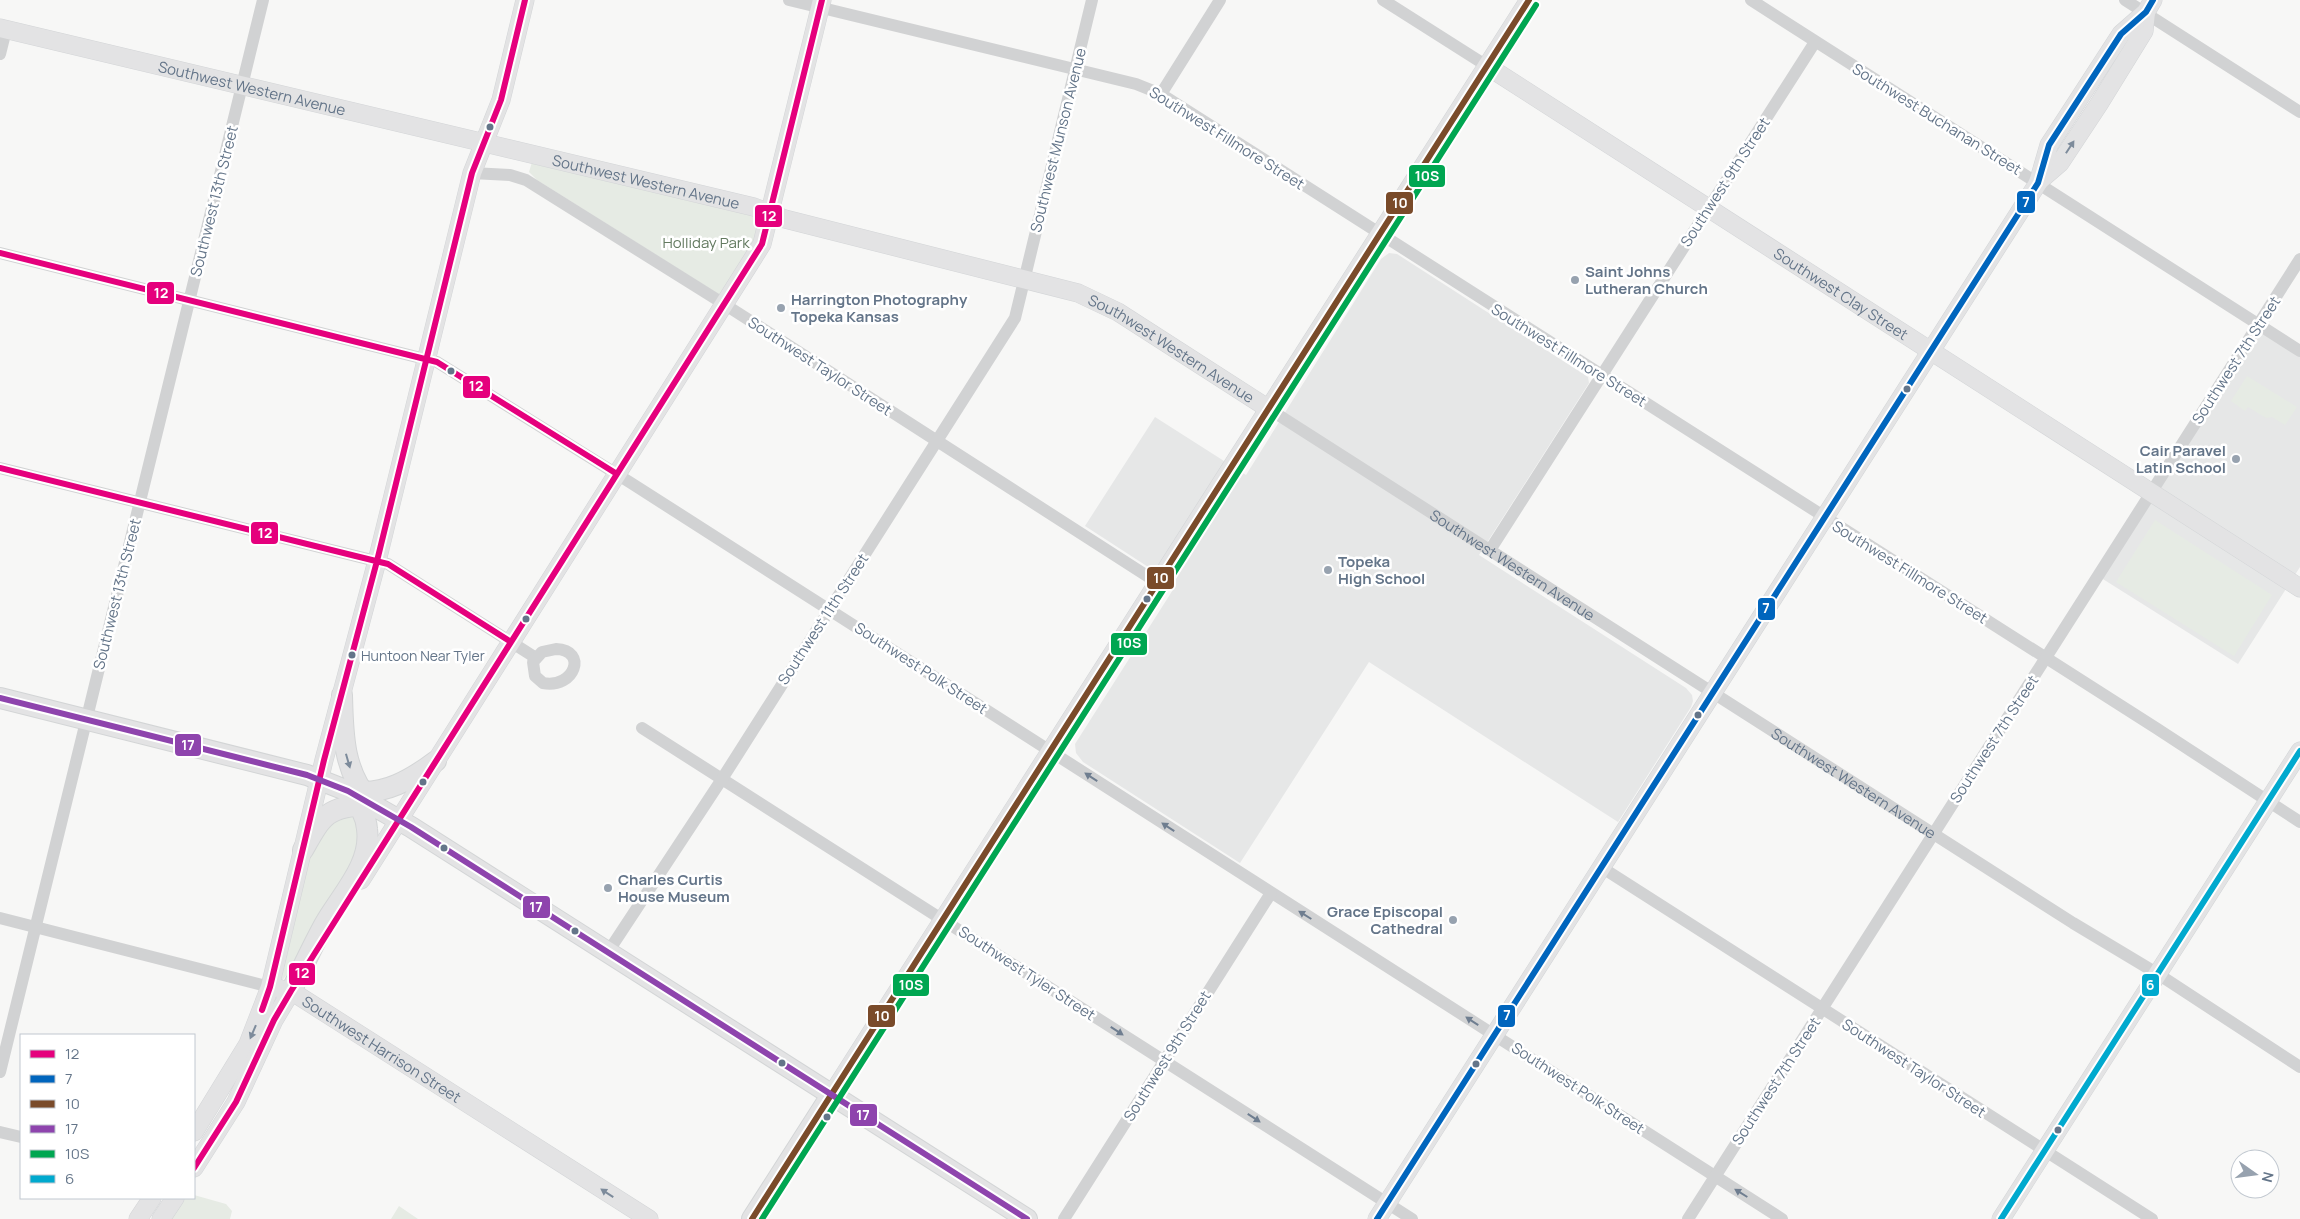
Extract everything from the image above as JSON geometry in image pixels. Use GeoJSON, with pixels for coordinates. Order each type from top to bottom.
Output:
{"type":"FeatureCollection","features":[{"type":"Feature","properties":{"kind":"main road"},"geometry":{"type":"LineString","coordinates":[[195,1130],[248,1044],[270,987],[319,778],[377,561],[472,173],[501,100],[525,0]]}},
{"type":"Feature","properties":{"kind":"main road"},"geometry":{"type":"LineString","coordinates":[[752,1219],[1530,0]]}},
{"type":"Feature","properties":{"kind":"main road"},"geometry":{"type":"LineString","coordinates":[[291,990],[762,244],[821,4]]}},
{"type":"Feature","properties":{"kind":"main road"},"geometry":{"type":"LineString","coordinates":[[1376,1219],[2038,182],[2060,163],[2099,104],[2144,31],[2150,6]]}},
{"type":"Feature","properties":{"kind":"main road","name":"Southwest Western Avenue"},"geometry":{"type":"LineString","coordinates":[[3,29],[763,209],[770,214],[1078,293],[1101,303],[1269,409]]}},
{"type":"Feature","properties":{"kind":"main road","name":"Southwest Clay Street"},"geometry":{"type":"LineString","coordinates":[[1487,66],[2300,588]]}},
{"type":"Feature","properties":{"kind":"main road"},"geometry":{"type":"LineString","coordinates":[[195,1166],[236,1102],[274,1020],[324,925],[359,869],[364,857],[368,830],[361,798],[343,739],[342,695]]}},
{"type":"Feature","properties":{"kind":"main road"},"geometry":{"type":"LineString","coordinates":[[0,698],[319,778],[361,798],[608,952],[1027,1219]]}},
{"type":"Feature","properties":{"kind":"main road"},"geometry":{"type":"LineString","coordinates":[[2001,1219],[2300,751]]}},
{"type":"Feature","properties":{"kind":"main road"},"geometry":{"type":"LineString","coordinates":[[302,850],[324,817],[361,798],[414,777],[436,761]]}},
{"type":"Feature","properties":{"kind":"main road","name":"Southwest Harrison Street"},"geometry":{"type":"LineString","coordinates":[[270,987],[291,990],[649,1219]]}},
{"type":"Feature","properties":{"kind":"main road"},"geometry":{"type":"LineString","coordinates":[[138,1219],[151,1199]]}},
{"type":"Feature","properties":{"kind":"main road"},"geometry":{"type":"LineString","coordinates":[[161,1219],[174,1199]]}},
{"type":"Feature","properties":{"kind":"street","name":"Southwest 13th Street"},"geometry":{"type":"LineString","coordinates":[[0,1072],[263,0]]}},
{"type":"Feature","properties":{"kind":"street","name":"Southwest Fillmore Street"},"geometry":{"type":"LineString","coordinates":[[789,0],[821,4],[1136,84],[1161,94],[2300,822]]}},
{"type":"Feature","properties":{"kind":"street","name":"Southwest Munson Avenue"},"geometry":{"type":"LineString","coordinates":[[1024,279],[1092,0]]}},
{"type":"Feature","properties":{"kind":"street"},"geometry":{"type":"LineString","coordinates":[[1161,94],[1220,0]]}},
{"type":"Feature","properties":{"kind":"street","name":"Southwest Clay Street"},"geometry":{"type":"LineString","coordinates":[[1383,0],[1487,66]]}},
{"type":"Feature","properties":{"kind":"street","name":"Southwest Buchanan Street"},"geometry":{"type":"LineString","coordinates":[[1750,0],[2038,182],[2300,351]]}},
{"type":"Feature","properties":{"kind":"street"},"geometry":{"type":"LineString","coordinates":[[2126,0],[2150,6],[2300,112]]}},
{"type":"Feature","properties":{"kind":"street"},"geometry":{"type":"LineString","coordinates":[[0,54],[3,29]]}},
{"type":"Feature","properties":{"kind":"street","name":"Southwest 9th Street"},"geometry":{"type":"LineString","coordinates":[[1490,550],[1815,42]]}},
{"type":"Feature","properties":{"kind":"street","name":"Southwest Taylor Street"},"geometry":{"type":"LineString","coordinates":[[472,173],[510,175],[526,180],[724,304],[1158,583]]}},
{"type":"Feature","properties":{"kind":"street","name":"Southwest Polk Street"},"geometry":{"type":"LineString","coordinates":[[0,253],[427,359],[446,367],[617,474],[1782,1219]]}},
{"type":"Feature","properties":{"kind":"street","name":"Southwest 7th Street"},"geometry":{"type":"LineString","coordinates":[[1688,1219],[2300,259]]}},
{"type":"Feature","properties":{"kind":"street","name":"Southwest 11th Street"},"geometry":{"type":"LineString","coordinates":[[608,952],[722,778],[1015,318],[1024,279]]}},
{"type":"Feature","properties":{"kind":"street","name":"Southwest Western Avenue"},"geometry":{"type":"LineString","coordinates":[[1269,409],[1934,834],[2158,974],[2300,1067]]}},
{"type":"Feature","properties":{"kind":"street"},"geometry":{"type":"LineString","coordinates":[[0,468],[377,561],[395,568],[536,658]]}},
{"type":"Feature","properties":{"kind":"street","name":"Southwest Tyler Street"},"geometry":{"type":"LineString","coordinates":[[642,728],[1412,1219]]}},
{"type":"Feature","properties":{"kind":"street","name":"Southwest Taylor Street"},"geometry":{"type":"LineString","coordinates":[[1601,867],[2152,1219]]}},
{"type":"Feature","properties":{"kind":"street","name":"Southwest 9th Street"},"geometry":{"type":"LineString","coordinates":[[1064,1219],[1271,893]]}},
{"type":"Feature","properties":{"kind":"street","name":"Southwest Harrison Street"},"geometry":{"type":"LineString","coordinates":[[0,918],[270,987]]}},
{"type":"Feature","properties":{"kind":"street"},"geometry":{"type":"LineString","coordinates":[[0,1132],[20,1137]]}},
{"type":"Feature","properties":{"kind":"shaded area","name":"Topeka High School"},"geometry":{"type":"Polygon","coordinates":[[[1389,253],[1397,254],[1588,377],[1589,383],[1479,555],[1686,688],[1692,695],[1693,701],[1618,822],[1369,662],[1240,863],[1083,762],[1076,753],[1075,744],[1176,585],[1085,526],[1155,417],[1246,475],[1381,259],[1389,253]]]}},
{"type":"Feature","properties":{"kind":"shaded area","name":"Cair Paravel Latin School"},"geometry":{"type":"Polygon","coordinates":[[[2258,325],[2300,351],[2300,567],[2238,664],[2098,576],[2258,325]]]}},
{"type":"Feature","properties":{"kind":"green space","name":"Holliday Park"},"geometry":{"type":"Polygon","coordinates":[[[532,162],[752,214],[758,220],[755,238],[744,259],[720,295],[537,180],[529,172],[532,162]]]}},
{"type":"Feature","properties":{"kind":"green space"},"geometry":{"type":"Polygon","coordinates":[[[2247,376],[2297,407],[2285,425],[2272,417],[2266,418],[2248,407],[2245,411],[2231,401],[2247,376]]]}},
{"type":"Feature","properties":{"kind":"green space"},"geometry":{"type":"Polygon","coordinates":[[[2155,520],[2272,595],[2234,656],[2116,582],[2155,520]]]}},
{"type":"Feature","properties":{"kind":"green space"},"geometry":{"type":"Polygon","coordinates":[[[354,810],[363,844],[295,964],[281,982],[312,844],[318,830],[354,810]]]}},
{"type":"Feature","properties":{"kind":"green space"},"geometry":{"type":"Polygon","coordinates":[[[195,1195],[226,1204],[232,1211],[230,1219],[168,1219],[182,1199],[195,1199],[195,1195]]]}},
{"type":"Feature","properties":{"kind":"green space"},"geometry":{"type":"Polygon","coordinates":[[[399,1206],[418,1219],[391,1219],[399,1206]]]}},
{"type":"Feature","properties":{"kind":"transit line","name":"12"},"geometry":{"type":"LineString","coordinates":[[262,1010],[270,987],[324,760],[377,561],[472,173],[501,100],[525,0]]}},
{"type":"Feature","properties":{"kind":"transit line","name":"12"},"geometry":{"type":"LineString","coordinates":[[195,1166],[236,1102],[274,1020],[291,991],[762,244],[822,0]]}},
{"type":"Feature","properties":{"kind":"transit line","name":"10"},"geometry":{"type":"LineString","coordinates":[[752,1219],[1529,0]]}},
{"type":"Feature","properties":{"kind":"transit line","name":"7"},"geometry":{"type":"LineString","coordinates":[[1377,1219],[2038,183],[2049,145],[2121,34],[2146,12],[2153,0]]}},
{"type":"Feature","properties":{"kind":"transit line","name":"10S"},"geometry":{"type":"LineString","coordinates":[[762,1219],[1536,5]]}},
{"type":"Feature","properties":{"kind":"transit line","name":"12"},"geometry":{"type":"LineString","coordinates":[[0,253],[437,362],[617,474]]}},
{"type":"Feature","properties":{"kind":"transit line","name":"12"},"geometry":{"type":"LineString","coordinates":[[0,468],[388,564],[511,642]]}},
{"type":"Feature","properties":{"kind":"transit line","name":"17"},"geometry":{"type":"LineString","coordinates":[[0,698],[307,775],[348,791],[411,827],[1027,1219]]}},
{"type":"Feature","properties":{"kind":"transit line","name":"6"},"geometry":{"type":"LineString","coordinates":[[2001,1219],[2300,751]]}},
{"type":"Feature","properties":{"kind":"place","name":"Saint Johns Lutheran Church"},"geometry":{"type":"Point","coordinates":[1575,280]}},
{"type":"Feature","properties":{"kind":"place","name":"Harrington Photography Topeka Kansas"},"geometry":{"type":"Point","coordinates":[781,308]}},
{"type":"Feature","properties":{"kind":"place","name":"Cair Paravel Latin School"},"geometry":{"type":"Point","coordinates":[2236,459]}},
{"type":"Feature","properties":{"kind":"place","name":"Topeka High School"},"geometry":{"type":"Point","coordinates":[1328,570]}},
{"type":"Feature","properties":{"kind":"place","name":"Huntoon Near Tyler"},"geometry":{"type":"Point","coordinates":[352,655]}},
{"type":"Feature","properties":{"kind":"place","name":"Charles Curtis House Museum"},"geometry":{"type":"Point","coordinates":[608,888]}},
{"type":"Feature","properties":{"kind":"place","name":"Grace Episcopal Cathedral"},"geometry":{"type":"Point","coordinates":[1453,920]}}]}
